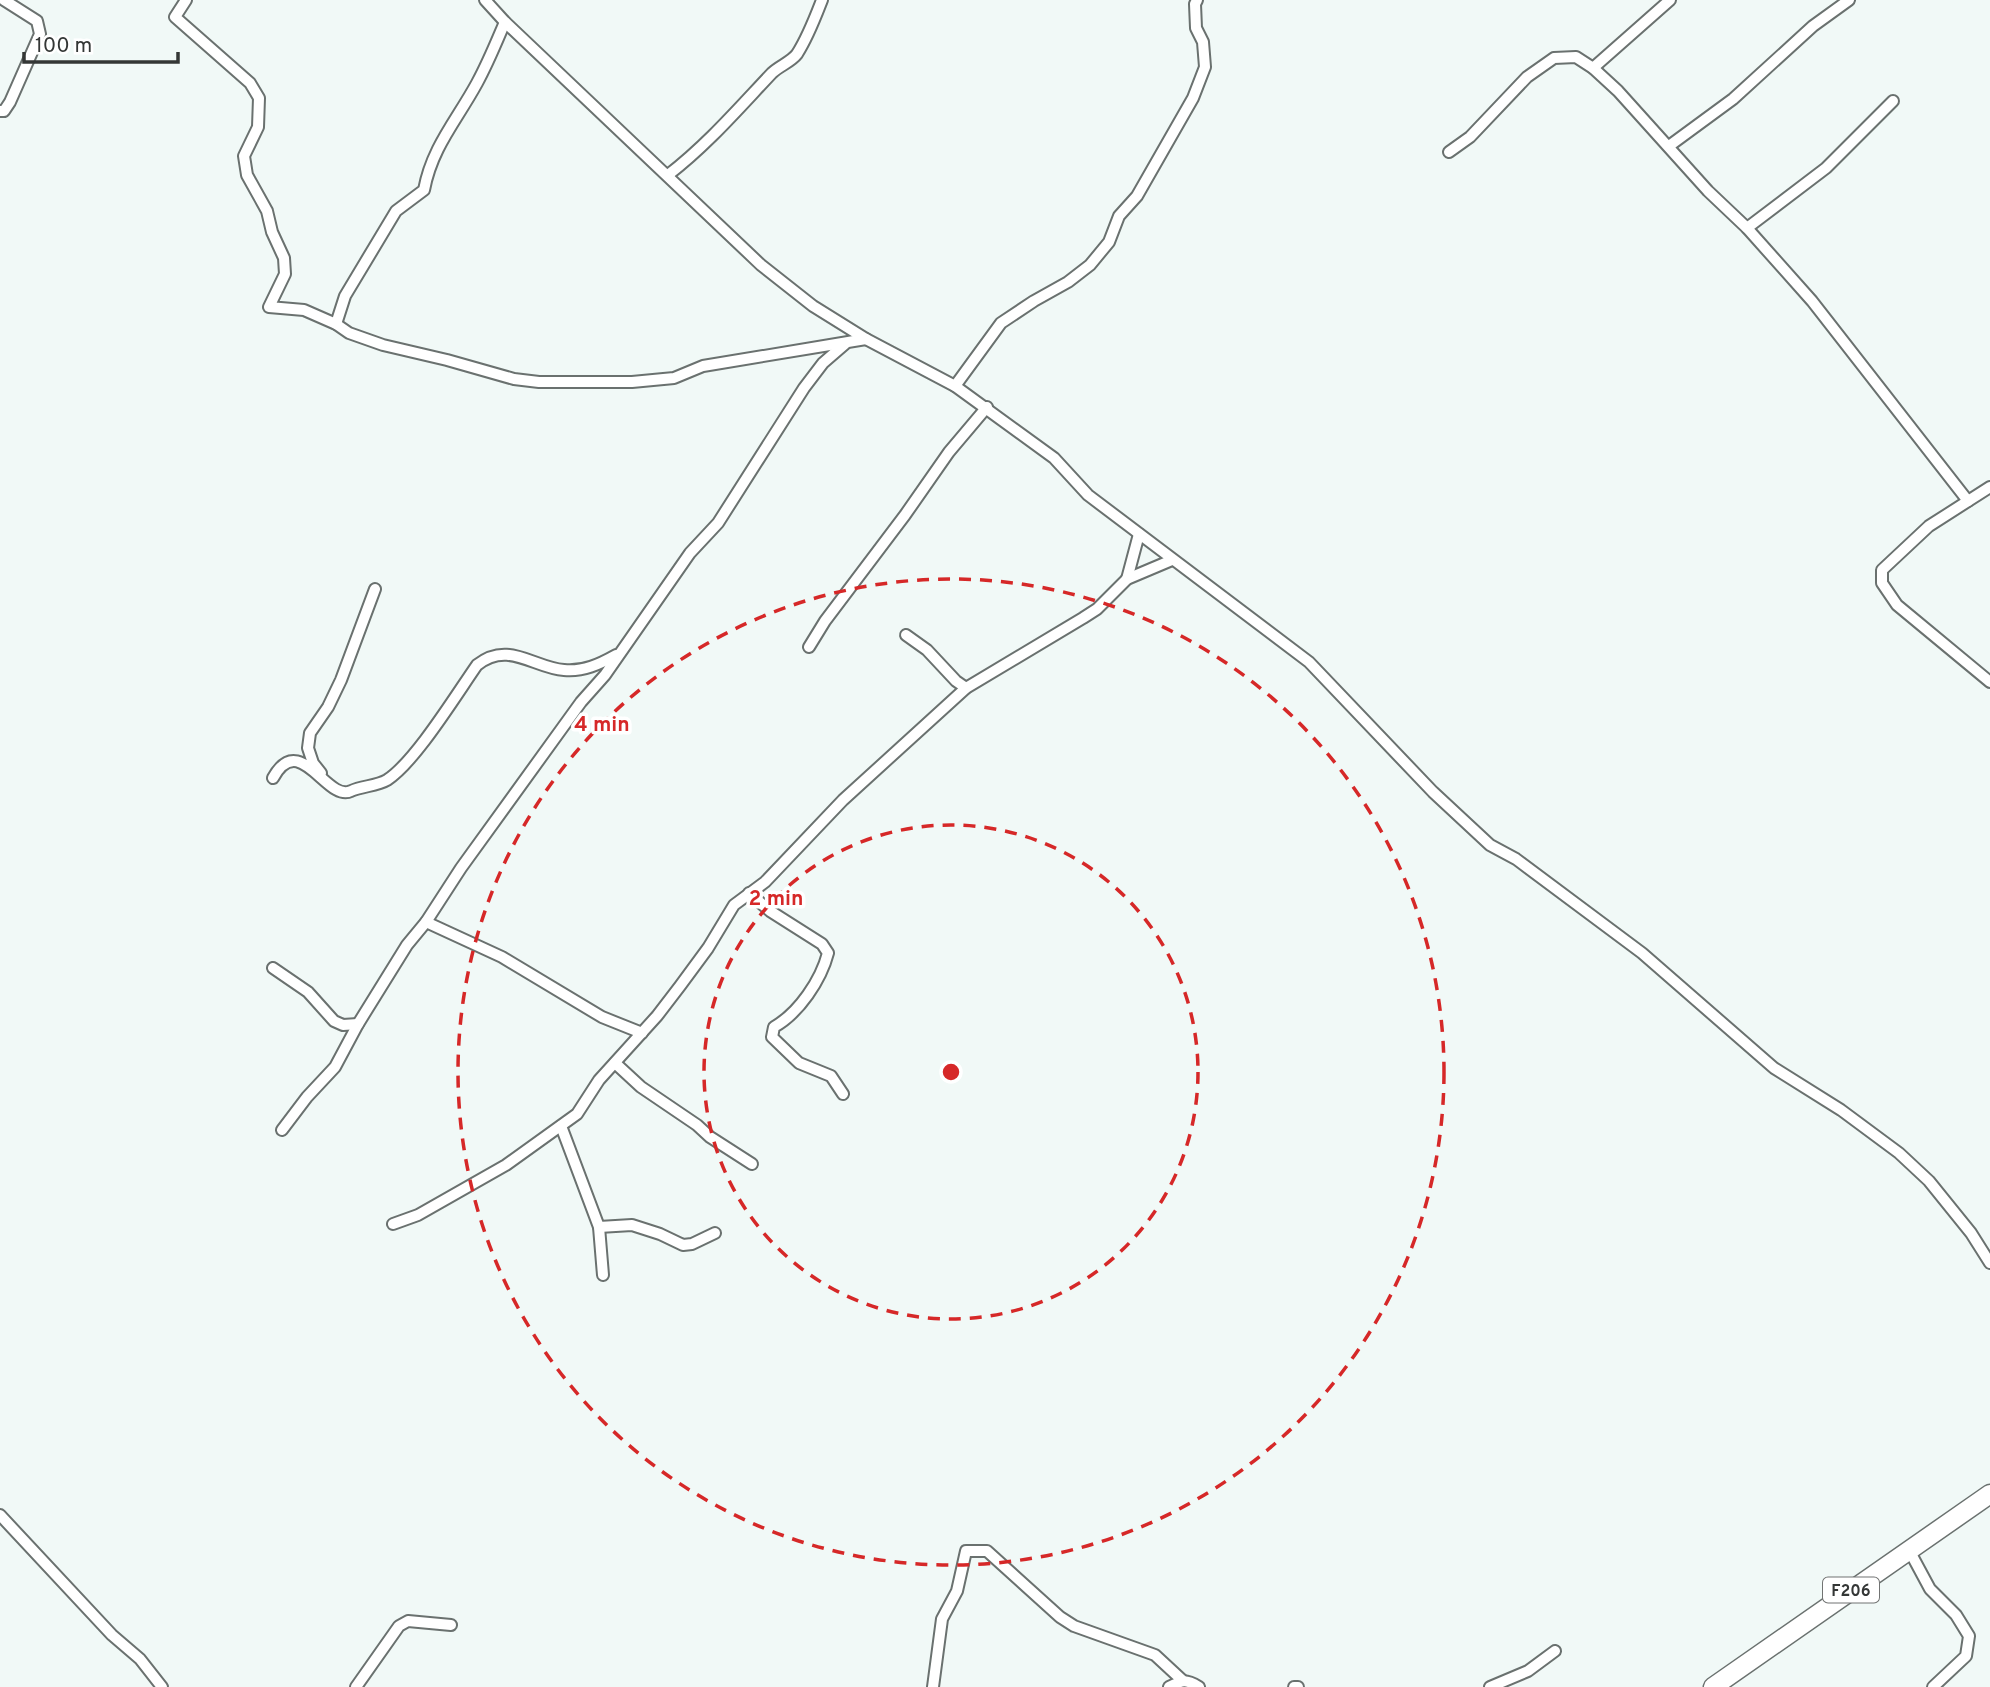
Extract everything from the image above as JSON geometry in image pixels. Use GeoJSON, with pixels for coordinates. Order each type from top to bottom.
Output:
{"type":"FeatureCollection","features":[{"type":"Feature","properties":{"kind":"main road","name":"F206"},"geometry":{"type":"LineString","coordinates":[[1713,1687],[1990,1494]]}},
{"type":"Feature","properties":{"kind":"street"},"geometry":{"type":"LineString","coordinates":[[0,111],[4,111],[10,102],[40,33],[37,21],[4,0]]}},
{"type":"Feature","properties":{"kind":"street"},"geometry":{"type":"LineString","coordinates":[[186,0],[175,18],[250,83],[259,98],[258,127],[244,156],[247,175],[267,211],[272,232],[284,258],[285,274],[269,307],[304,310],[349,333],[383,345],[514,379],[539,382],[632,382],[674,378],[704,366],[866,339]]}},
{"type":"Feature","properties":{"kind":"street"},"geometry":{"type":"LineString","coordinates":[[485,0],[761,265],[813,306],[987,407],[1054,458],[1088,495],[1309,662],[1433,792],[1490,845],[1516,859],[1642,953],[1774,1068],[1841,1111],[1899,1153],[1929,1181],[1971,1233],[1990,1262]]}},
{"type":"Feature","properties":{"kind":"street"},"geometry":{"type":"LineString","coordinates":[[668,175],[696,153],[750,100],[774,71],[796,57],[822,0]]}},
{"type":"Feature","properties":{"kind":"street"},"geometry":{"type":"LineString","coordinates":[[955,386],[1000,323],[1068,282],[1090,265],[1109,242],[1119,216],[1137,195],[1193,98],[1205,67],[1203,43],[1196,28],[1197,0]]}},
{"type":"Feature","properties":{"kind":"street"},"geometry":{"type":"LineString","coordinates":[[1593,68],[1670,0]]}},
{"type":"Feature","properties":{"kind":"street"},"geometry":{"type":"LineString","coordinates":[[1669,146],[1733,99],[1813,26],[1849,0]]}},
{"type":"Feature","properties":{"kind":"street"},"geometry":{"type":"LineString","coordinates":[[336,324],[345,296],[396,211],[424,190],[428,167],[479,80],[505,22]]}},
{"type":"Feature","properties":{"kind":"street"},"geometry":{"type":"LineString","coordinates":[[1449,152],[1470,137],[1527,77],[1554,58],[1576,57],[1593,68],[1669,146],[1708,191],[1747,228],[1812,301],[1968,501]]}},
{"type":"Feature","properties":{"kind":"street"},"geometry":{"type":"LineString","coordinates":[[1747,228],[1826,168],[1893,101]]}},
{"type":"Feature","properties":{"kind":"street"},"geometry":{"type":"LineString","coordinates":[[282,1130],[307,1097],[335,1067],[407,945],[426,922],[461,868],[581,702],[605,676],[690,553],[718,523],[804,388],[823,363],[845,344]]}},
{"type":"Feature","properties":{"kind":"street"},"geometry":{"type":"LineString","coordinates":[[809,647],[948,452],[987,407]]}},
{"type":"Feature","properties":{"kind":"street"},"geometry":{"type":"LineString","coordinates":[[1990,487],[1929,526],[1882,570],[1882,583],[1897,605],[1990,682]]}},
{"type":"Feature","properties":{"kind":"street"},"geometry":{"type":"LineString","coordinates":[[1127,579],[1139,534]]}},
{"type":"Feature","properties":{"kind":"street"},"geometry":{"type":"LineString","coordinates":[[393,1224],[418,1215],[494,1171],[577,1114],[599,1080],[642,1033],[708,948],[734,905],[765,882],[843,800],[966,688],[1083,618],[1127,579],[1172,560]]}},
{"type":"Feature","properties":{"kind":"street"},"geometry":{"type":"LineString","coordinates":[[327,781],[313,762],[308,747],[310,733],[328,707],[341,680],[375,589]]}},
{"type":"Feature","properties":{"kind":"street"},"geometry":{"type":"LineString","coordinates":[[906,635],[927,650],[966,688]]}},
{"type":"Feature","properties":{"kind":"street"},"geometry":{"type":"LineString","coordinates":[[272,778],[279,767],[289,761],[295,761],[327,781],[340,793],[347,794],[358,788],[385,781],[411,755],[477,666],[488,656],[517,656],[563,671],[601,664],[618,654]]}},
{"type":"Feature","properties":{"kind":"street"},"geometry":{"type":"LineString","coordinates":[[749,893],[770,911],[822,944],[828,953],[825,964],[810,989],[788,1019],[774,1027],[772,1037],[791,1058],[831,1076],[843,1094]]}},
{"type":"Feature","properties":{"kind":"street"},"geometry":{"type":"LineString","coordinates":[[426,922],[502,957],[602,1017],[642,1033]]}},
{"type":"Feature","properties":{"kind":"street"},"geometry":{"type":"LineString","coordinates":[[273,968],[308,992],[334,1021],[343,1025],[358,1024]]}},
{"type":"Feature","properties":{"kind":"street"},"geometry":{"type":"LineString","coordinates":[[615,1063],[641,1087],[697,1125],[710,1138],[752,1164]]}},
{"type":"Feature","properties":{"kind":"street"},"geometry":{"type":"LineString","coordinates":[[561,1126],[599,1227],[603,1275]]}},
{"type":"Feature","properties":{"kind":"street"},"geometry":{"type":"LineString","coordinates":[[599,1227],[619,1224],[640,1227],[683,1245],[692,1244],[715,1233]]}},
{"type":"Feature","properties":{"kind":"street"},"geometry":{"type":"LineString","coordinates":[[0,1516],[112,1634],[140,1659],[162,1687]]}},
{"type":"Feature","properties":{"kind":"street"},"geometry":{"type":"LineString","coordinates":[[933,1687],[942,1619],[957,1591],[966,1550],[987,1551],[1060,1617],[1074,1626],[1156,1654],[1182,1680]]}},
{"type":"Feature","properties":{"kind":"street"},"geometry":{"type":"LineString","coordinates":[[1909,1550],[1930,1589],[1956,1615],[1969,1636],[1966,1656],[1933,1687]]}},
{"type":"Feature","properties":{"kind":"street"},"geometry":{"type":"LineString","coordinates":[[356,1687],[398,1626],[408,1621],[451,1625]]}},
{"type":"Feature","properties":{"kind":"street"},"geometry":{"type":"LineString","coordinates":[[1490,1687],[1528,1671],[1555,1651]]}},
{"type":"Feature","properties":{"kind":"street"},"geometry":{"type":"LineString","coordinates":[[1169,1687],[1182,1680],[1199,1687]]}}]}
